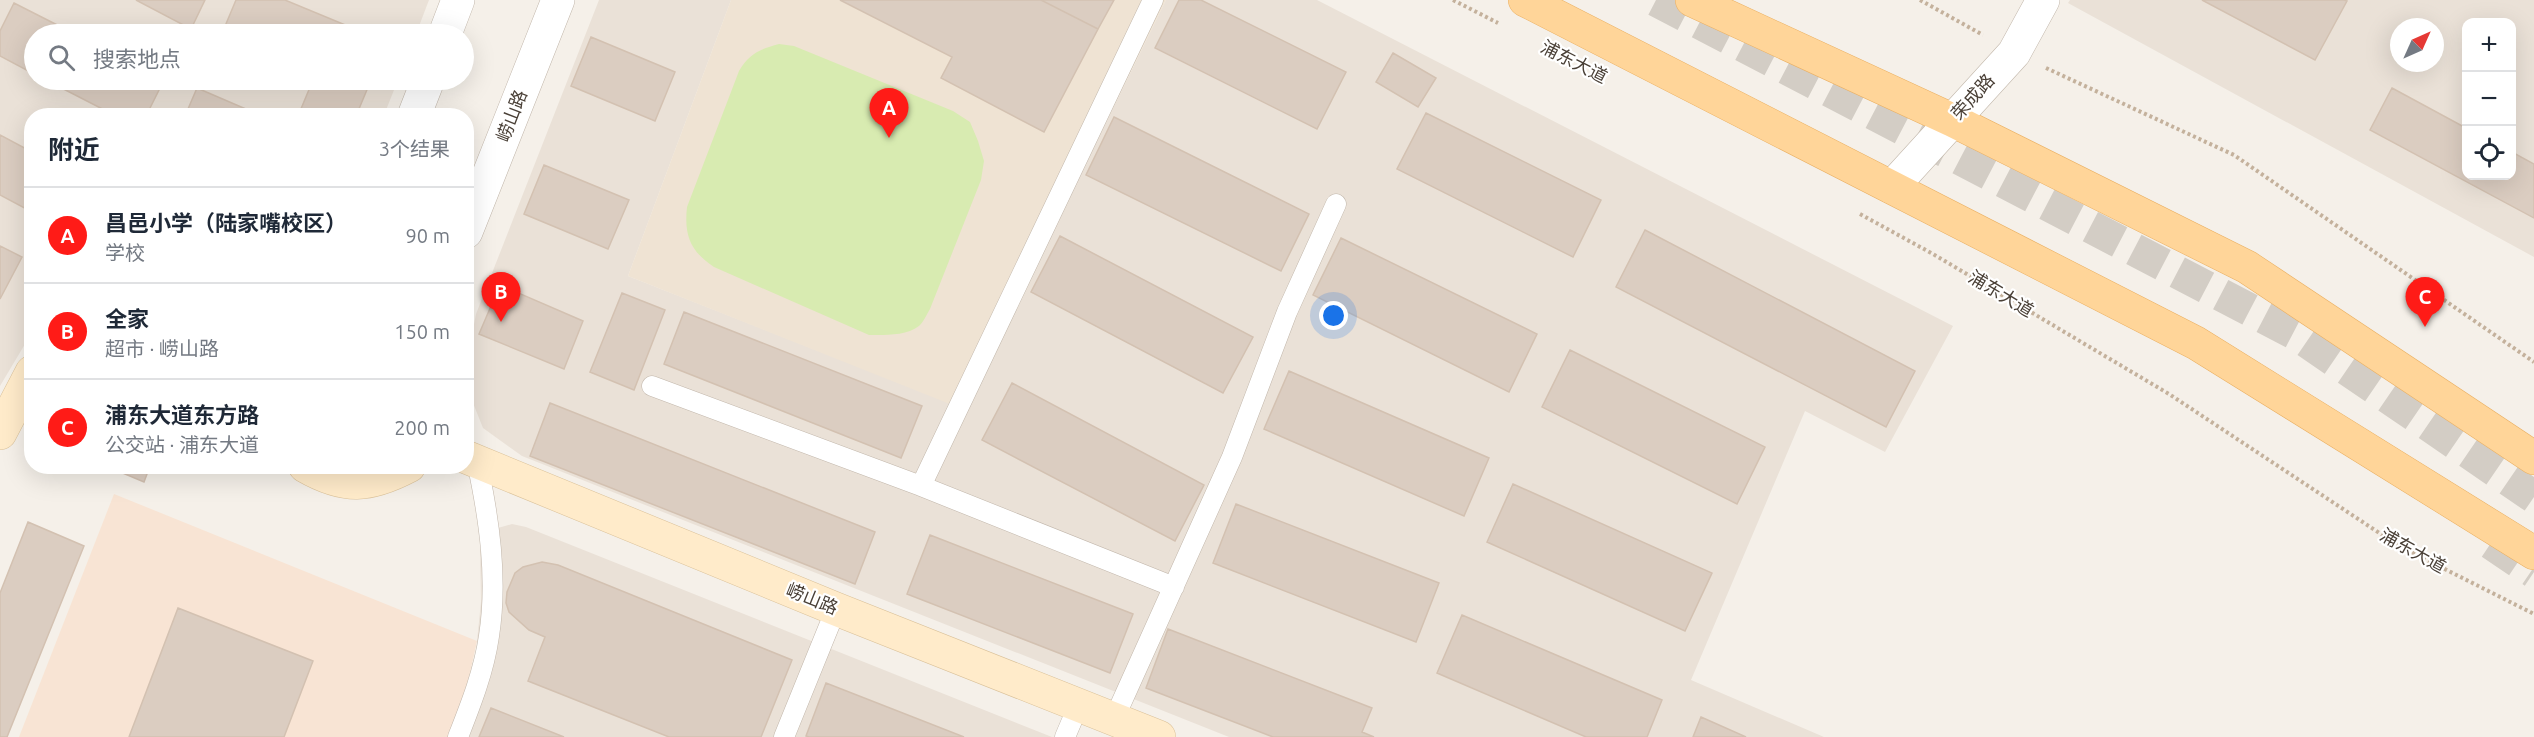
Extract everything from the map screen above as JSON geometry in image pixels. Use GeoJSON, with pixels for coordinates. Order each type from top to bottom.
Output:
{"type":"FeatureCollection","features":[{"type":"Feature","properties":{"kind":"main road","name":"浦东大道"},"geometry":{"type":"LineString","coordinates":[[1526,0],[2196,343],[2534,553]]}},
{"type":"Feature","properties":{"kind":"main road"},"geometry":{"type":"LineString","coordinates":[[1692,0],[1952,120],[2247,267],[2534,458]]}},
{"type":"Feature","properties":{"kind":"street"},"geometry":{"type":"LineString","coordinates":[[449,24],[458,0]]}},
{"type":"Feature","properties":{"kind":"street","name":"崂山路"},"geometry":{"type":"LineString","coordinates":[[474,212],[558,0]]}},
{"type":"Feature","properties":{"kind":"street","name":"荣成路"},"geometry":{"type":"LineString","coordinates":[[1892,187],[2014,53],[2043,0]]}},
{"type":"Feature","properties":{"kind":"street"},"geometry":{"type":"LineString","coordinates":[[417,108],[424,90]]}},
{"type":"Feature","properties":{"kind":"street"},"geometry":{"type":"LineString","coordinates":[[0,433],[24,387]]}},
{"type":"Feature","properties":{"kind":"street","name":"崂山路"},"geometry":{"type":"LineString","coordinates":[[474,460],[836,609],[1159,737]]}},
{"type":"Feature","properties":{"kind":"street"},"geometry":{"type":"LineString","coordinates":[[319,474],[326,478],[355,484],[385,479],[394,474]]}},
{"type":"Feature","properties":{"kind":"lane"},"geometry":{"type":"LineString","coordinates":[[921,486],[1152,0]]}},
{"type":"Feature","properties":{"kind":"lane"},"geometry":{"type":"LineString","coordinates":[[1114,719],[1232,457],[1287,312],[1336,204]]}},
{"type":"Feature","properties":{"kind":"lane"},"geometry":{"type":"LineString","coordinates":[[652,386],[921,486],[1174,587]]}},
{"type":"Feature","properties":{"kind":"lane"},"geometry":{"type":"LineString","coordinates":[[458,737],[474,696],[489,635],[491,549],[488,516],[474,466]]}},
{"type":"Feature","properties":{"kind":"lane"},"geometry":{"type":"LineString","coordinates":[[784,737],[836,609]]}},
{"type":"Feature","properties":{"kind":"lane"},"geometry":{"type":"LineString","coordinates":[[1065,737],[1078,704]]}},
{"type":"Feature","properties":{"kind":"path"},"geometry":{"type":"LineString","coordinates":[[1453,0],[1507,27]]}},
{"type":"Feature","properties":{"kind":"path"},"geometry":{"type":"LineString","coordinates":[[1920,0],[2014,53],[2234,155],[2534,362]]}},
{"type":"Feature","properties":{"kind":"path","name":"浦东大道"},"geometry":{"type":"LineString","coordinates":[[1857,212],[1933,254],[2169,394],[2399,546],[2534,614]]}},
{"type":"Feature","properties":{"kind":"shaded area"},"geometry":{"type":"Polygon","coordinates":[[[0,0],[429,0],[420,24],[24,24],[24,90],[394,90],[387,108],[24,108],[24,346],[0,386],[0,0]]]}},
{"type":"Feature","properties":{"kind":"shaded area"},"geometry":{"type":"Polygon","coordinates":[[[599,0],[731,0],[628,276],[966,409],[1166,0],[1317,0],[1953,326],[1885,452],[1805,411],[1691,680],[1824,737],[1229,737],[522,456],[483,428],[474,406],[476,314],[599,0]]]}},
{"type":"Feature","properties":{"kind":"shaded area"},"geometry":{"type":"Polygon","coordinates":[[[731,0],[1166,0],[965,410],[628,276],[731,0]]]}},
{"type":"Feature","properties":{"kind":"shaded area"},"geometry":{"type":"Polygon","coordinates":[[[2070,0],[2534,0],[2534,257],[2068,3],[2070,0]]]}},
{"type":"Feature","properties":{"kind":"shaded area"},"geometry":{"type":"Polygon","coordinates":[[[114,494],[477,641],[464,700],[451,737],[19,737],[114,494]]]}},
{"type":"Feature","properties":{"kind":"shaded area"},"geometry":{"type":"Polygon","coordinates":[[[512,524],[526,527],[1052,737],[451,737],[476,651],[481,602],[480,551],[487,536],[498,528],[512,524]]]}},
{"type":"Feature","properties":{"kind":"green space"},"geometry":{"type":"Polygon","coordinates":[[[779,44],[794,46],[953,111],[970,122],[984,161],[981,180],[930,309],[922,323],[908,332],[869,335],[714,267],[699,255],[690,242],[686,217],[687,207],[739,71],[756,53],[779,44]]]}},
{"type":"Feature","properties":{"kind":"building"},"geometry":{"type":"Polygon","coordinates":[[[136,0],[205,0],[193,24],[182,24],[136,0]]]}},
{"type":"Feature","properties":{"kind":"building"},"geometry":{"type":"Polygon","coordinates":[[[236,0],[285,0],[343,24],[226,24],[236,0]]]}},
{"type":"Feature","properties":{"kind":"building"},"geometry":{"type":"Polygon","coordinates":[[[840,0],[1041,0],[1098,29],[1044,132],[941,78],[952,57],[840,0]]]}},
{"type":"Feature","properties":{"kind":"building"},"geometry":{"type":"Polygon","coordinates":[[[1041,0],[1114,0],[1098,29],[1041,0]]]}},
{"type":"Feature","properties":{"kind":"building"},"geometry":{"type":"Polygon","coordinates":[[[1179,0],[1201,0],[1346,72],[1317,129],[1155,48],[1179,0]]]}},
{"type":"Feature","properties":{"kind":"building"},"geometry":{"type":"Polygon","coordinates":[[[2202,0],[2344,0],[2347,1],[2315,60],[2202,0]]]}},
{"type":"Feature","properties":{"kind":"building"},"geometry":{"type":"Polygon","coordinates":[[[14,3],[55,24],[24,24],[24,69],[0,56],[0,31],[14,3]]]}},
{"type":"Feature","properties":{"kind":"building"},"geometry":{"type":"Polygon","coordinates":[[[591,37],[675,72],[655,121],[571,86],[591,37]]]}},
{"type":"Feature","properties":{"kind":"building"},"geometry":{"type":"Polygon","coordinates":[[[1393,53],[1436,78],[1418,107],[1376,82],[1393,53]]]}},
{"type":"Feature","properties":{"kind":"building"},"geometry":{"type":"Polygon","coordinates":[[[2392,88],[2462,126],[2462,179],[2370,130],[2392,88]]]}},
{"type":"Feature","properties":{"kind":"building"},"geometry":{"type":"Polygon","coordinates":[[[65,90],[159,90],[150,108],[100,108],[65,90]]]}},
{"type":"Feature","properties":{"kind":"building"},"geometry":{"type":"Polygon","coordinates":[[[196,90],[202,90],[243,108],[188,108],[196,90]]]}},
{"type":"Feature","properties":{"kind":"building"},"geometry":{"type":"Polygon","coordinates":[[[309,90],[367,90],[359,108],[301,108],[309,90]]]}},
{"type":"Feature","properties":{"kind":"building"},"geometry":{"type":"Polygon","coordinates":[[[1426,113],[1601,200],[1573,257],[1397,169],[1426,113]]]}},
{"type":"Feature","properties":{"kind":"building"},"geometry":{"type":"Polygon","coordinates":[[[1114,117],[1309,214],[1281,271],[1086,175],[1114,117]]]}},
{"type":"Feature","properties":{"kind":"building"},"geometry":{"type":"Polygon","coordinates":[[[0,135],[24,148],[24,208],[0,195],[0,135]]]}},
{"type":"Feature","properties":{"kind":"building"},"geometry":{"type":"Polygon","coordinates":[[[2516,154],[2534,164],[2534,218],[2463,180],[2516,180],[2516,154]]]}},
{"type":"Feature","properties":{"kind":"building"},"geometry":{"type":"Polygon","coordinates":[[[544,165],[629,200],[608,249],[524,214],[544,165]]]}},
{"type":"Feature","properties":{"kind":"building"},"geometry":{"type":"Polygon","coordinates":[[[1645,230],[1915,371],[1886,427],[1616,287],[1645,230]]]}},
{"type":"Feature","properties":{"kind":"building"},"geometry":{"type":"Polygon","coordinates":[[[1060,236],[1253,337],[1223,393],[1031,292],[1060,236]]]}},
{"type":"Feature","properties":{"kind":"building"},"geometry":{"type":"Polygon","coordinates":[[[1341,238],[1537,334],[1509,392],[1313,295],[1341,238]]]}},
{"type":"Feature","properties":{"kind":"building"},"geometry":{"type":"Polygon","coordinates":[[[0,246],[22,257],[0,299],[0,246]]]}},
{"type":"Feature","properties":{"kind":"building"},"geometry":{"type":"Polygon","coordinates":[[[500,285],[583,321],[564,369],[479,334],[500,285]]]}},
{"type":"Feature","properties":{"kind":"building"},"geometry":{"type":"Polygon","coordinates":[[[622,293],[665,310],[634,390],[590,372],[622,293]]]}},
{"type":"Feature","properties":{"kind":"building"},"geometry":{"type":"Polygon","coordinates":[[[684,312],[922,406],[901,458],[664,364],[684,312]]]}},
{"type":"Feature","properties":{"kind":"building"},"geometry":{"type":"Polygon","coordinates":[[[1570,350],[1765,447],[1737,504],[1542,407],[1570,350]]]}},
{"type":"Feature","properties":{"kind":"building"},"geometry":{"type":"Polygon","coordinates":[[[1289,371],[1489,458],[1464,516],[1264,429],[1289,371]]]}},
{"type":"Feature","properties":{"kind":"building"},"geometry":{"type":"Polygon","coordinates":[[[1012,383],[1204,485],[1175,541],[982,440],[1012,383]]]}},
{"type":"Feature","properties":{"kind":"building"},"geometry":{"type":"Polygon","coordinates":[[[550,403],[875,532],[855,584],[530,456],[550,403]]]}},
{"type":"Feature","properties":{"kind":"building"},"geometry":{"type":"Polygon","coordinates":[[[125,474],[147,474],[144,482],[125,474]]]}},
{"type":"Feature","properties":{"kind":"building"},"geometry":{"type":"Polygon","coordinates":[[[1513,484],[1712,573],[1685,631],[1487,542],[1513,484]]]}},
{"type":"Feature","properties":{"kind":"building"},"geometry":{"type":"Polygon","coordinates":[[[1236,504],[1439,583],[1416,642],[1213,563],[1236,504]]]}},
{"type":"Feature","properties":{"kind":"building"},"geometry":{"type":"Polygon","coordinates":[[[28,522],[84,546],[7,737],[0,737],[0,593],[28,522]]]}},
{"type":"Feature","properties":{"kind":"building"},"geometry":{"type":"Polygon","coordinates":[[[930,535],[1133,614],[1110,673],[907,594],[930,535]]]}},
{"type":"Feature","properties":{"kind":"building"},"geometry":{"type":"Polygon","coordinates":[[[542,562],[558,565],[792,660],[761,737],[669,737],[528,681],[545,637],[529,630],[509,612],[506,603],[507,592],[515,573],[523,567],[542,562]]]}},
{"type":"Feature","properties":{"kind":"building"},"geometry":{"type":"Polygon","coordinates":[[[178,608],[313,661],[284,737],[129,737],[178,608]]]}},
{"type":"Feature","properties":{"kind":"building"},"geometry":{"type":"Polygon","coordinates":[[[1462,615],[1662,700],[1647,737],[1586,737],[1437,673],[1462,615]]]}},
{"type":"Feature","properties":{"kind":"building"},"geometry":{"type":"Polygon","coordinates":[[[1168,629],[1372,708],[1362,732],[1374,737],[1273,737],[1146,688],[1168,629]]]}},
{"type":"Feature","properties":{"kind":"building"},"geometry":{"type":"Polygon","coordinates":[[[826,683],[964,737],[806,736],[826,683]]]}},
{"type":"Feature","properties":{"kind":"building"},"geometry":{"type":"Polygon","coordinates":[[[491,708],[564,737],[479,737],[491,708]]]}},
{"type":"Feature","properties":{"kind":"building"},"geometry":{"type":"Polygon","coordinates":[[[1701,717],[1746,737],[1693,737],[1701,717]]]}},
{"type":"Feature","properties":{"kind":"tunnel"},"geometry":{"type":"LineString","coordinates":[[1656,0],[2296,334],[2534,497]]}},
{"type":"Feature","properties":{"kind":"tunnel"},"geometry":{"type":"LineString","coordinates":[[2491,543],[2534,572]]}},
{"type":"Feature","properties":{"kind":"place","name":"昌邑小学（陆家嘴校区）"},"geometry":{"type":"Point","coordinates":[889,138]}},
{"type":"Feature","properties":{"kind":"place","name":"全家"},"geometry":{"type":"Point","coordinates":[501,322]}},
{"type":"Feature","properties":{"kind":"place","name":"浦东大道东方路"},"geometry":{"type":"Point","coordinates":[2425,327]}}]}
